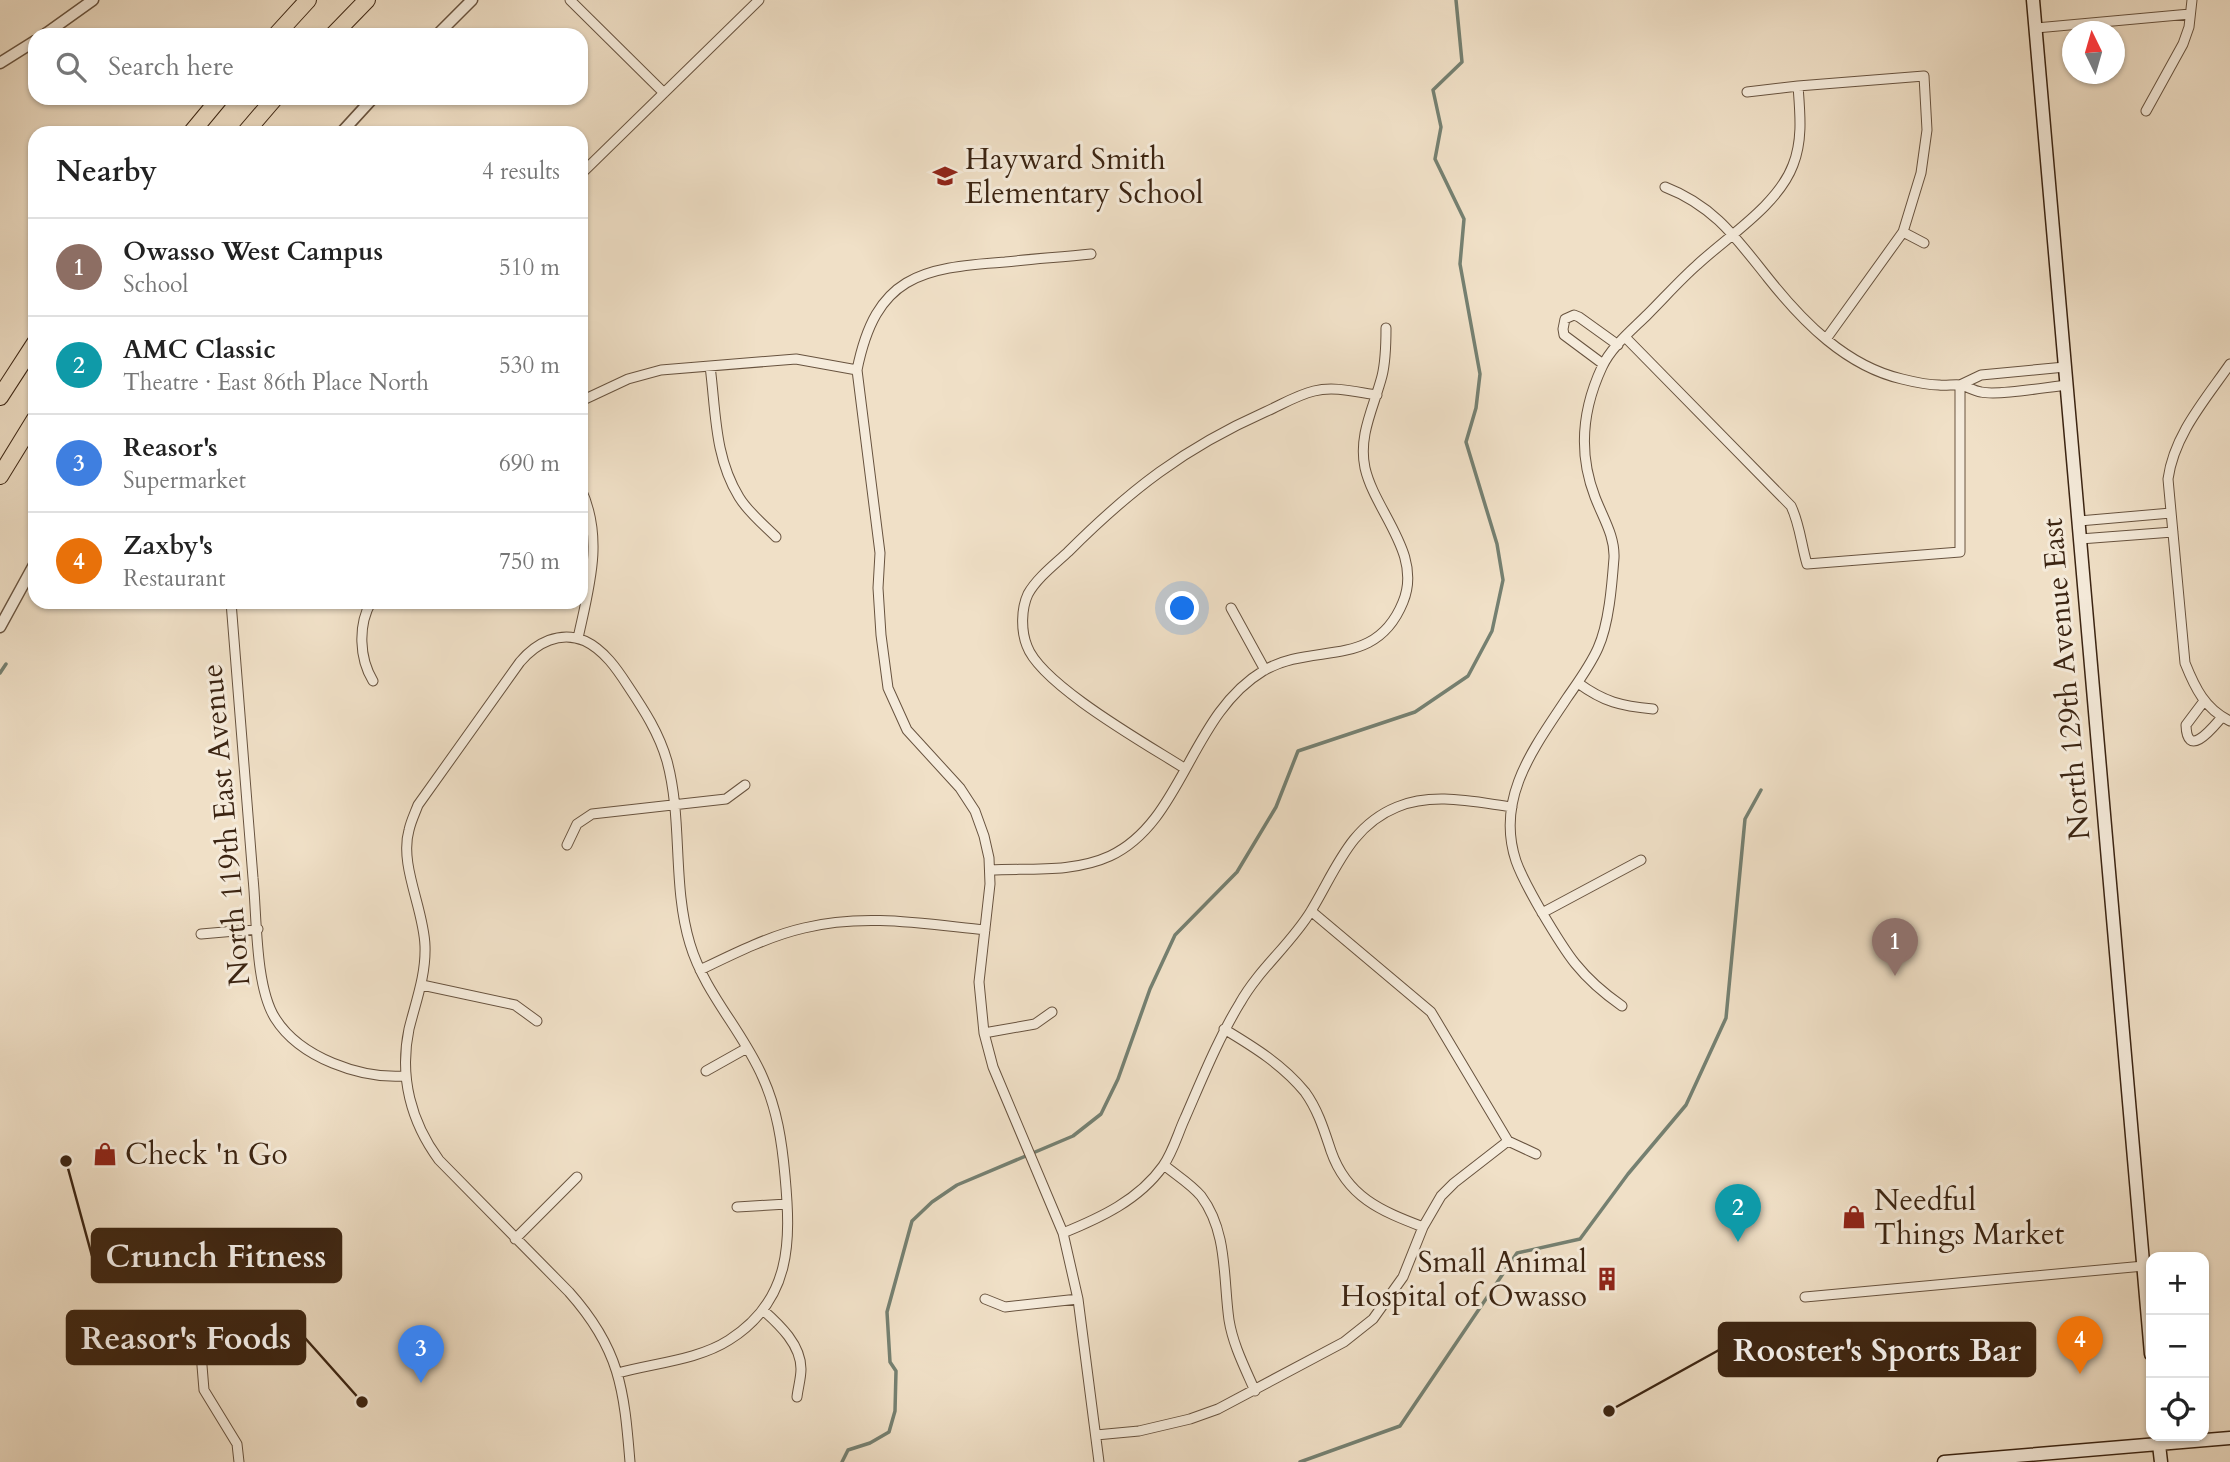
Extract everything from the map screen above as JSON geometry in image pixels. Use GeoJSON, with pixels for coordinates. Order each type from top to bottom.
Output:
{"type":"FeatureCollection","features":[{"type":"Feature","properties":{"kind":"highway"},"geometry":{"type":"LineString","coordinates":[[282,28],[308,0]]}},
{"type":"Feature","properties":{"kind":"highway"},"geometry":{"type":"LineString","coordinates":[[340,28],[367,0]]}},
{"type":"Feature","properties":{"kind":"highway"},"geometry":{"type":"LineString","coordinates":[[197,126],[214,105]]}},
{"type":"Feature","properties":{"kind":"highway"},"geometry":{"type":"LineString","coordinates":[[251,126],[269,105]]}},
{"type":"Feature","properties":{"kind":"highway"},"geometry":{"type":"LineString","coordinates":[[0,397],[28,354]]}},
{"type":"Feature","properties":{"kind":"highway"},"geometry":{"type":"LineString","coordinates":[[0,476],[28,430]]}},
{"type":"Feature","properties":{"kind":"main road","name":"North 129th Avenue East"},"geometry":{"type":"LineString","coordinates":[[2033,0],[2148,1315]]}},
{"type":"Feature","properties":{"kind":"main road"},"geometry":{"type":"LineString","coordinates":[[2209,1439],[2230,1438]]}},
{"type":"Feature","properties":{"kind":"main road"},"geometry":{"type":"LineString","coordinates":[[1947,1462],[2149,1441]]}},
{"type":"Feature","properties":{"kind":"main road"},"geometry":{"type":"LineString","coordinates":[[2159,1441],[2161,1462]]}},
{"type":"Feature","properties":{"kind":"street"},"geometry":{"type":"LineString","coordinates":[[54,28],[93,0]]}},
{"type":"Feature","properties":{"kind":"street"},"geometry":{"type":"LineString","coordinates":[[444,28],[472,0]]}},
{"type":"Feature","properties":{"kind":"street"},"geometry":{"type":"LineString","coordinates":[[570,0],[664,93]]}},
{"type":"Feature","properties":{"kind":"street"},"geometry":{"type":"LineString","coordinates":[[588,167],[759,0]]}},
{"type":"Feature","properties":{"kind":"street"},"geometry":{"type":"LineString","coordinates":[[2146,111],[2183,44],[2189,27],[2192,0]]}},
{"type":"Feature","properties":{"kind":"street"},"geometry":{"type":"LineString","coordinates":[[2036,27],[2190,14]]}},
{"type":"Feature","properties":{"kind":"street"},"geometry":{"type":"LineString","coordinates":[[0,63],[28,45]]}},
{"type":"Feature","properties":{"kind":"street"},"geometry":{"type":"LineString","coordinates":[[1747,92],[1924,76],[1927,130],[1921,173],[1903,232],[1826,339]]}},
{"type":"Feature","properties":{"kind":"street"},"geometry":{"type":"LineString","coordinates":[[1622,1006],[1583,975],[1566,953],[1542,913],[1516,860],[1512,835],[1512,807],[1520,775],[1528,757],[1578,683],[1604,632],[1614,546],[1591,485],[1584,450],[1583,434],[1588,402],[1603,364],[1625,337],[1696,265],[1767,204],[1779,190],[1793,166],[1801,125],[1798,86]]}},
{"type":"Feature","properties":{"kind":"street"},"geometry":{"type":"LineString","coordinates":[[347,126],[367,105]]}},
{"type":"Feature","properties":{"kind":"street"},"geometry":{"type":"LineString","coordinates":[[1665,187],[1689,196],[1706,208],[1732,234],[1777,289],[1826,339],[1869,368],[1901,379],[1960,385],[1983,393],[2067,385]]}},
{"type":"Feature","properties":{"kind":"street"},"geometry":{"type":"LineString","coordinates":[[1903,232],[1924,243]]}},
{"type":"Feature","properties":{"kind":"street"},"geometry":{"type":"LineString","coordinates":[[1091,254],[945,267],[918,276],[907,282],[886,303],[870,325],[862,342],[857,370],[880,553],[878,588],[888,688],[907,730],[960,788],[975,811],[984,836],[990,870],[979,982],[984,1034],[993,1067],[1063,1233],[1078,1299],[1099,1462]]}},
{"type":"Feature","properties":{"kind":"street"},"geometry":{"type":"LineString","coordinates":[[1603,364],[1564,335],[1565,319],[1574,315],[1579,317],[1618,345]]}},
{"type":"Feature","properties":{"kind":"street"},"geometry":{"type":"LineString","coordinates":[[990,870],[1063,868],[1109,856],[1153,821],[1212,720],[1235,693],[1265,670],[1297,659],[1347,652],[1370,643],[1394,620],[1404,600],[1407,566],[1404,554],[1369,481],[1365,467],[1364,433],[1385,360],[1386,328]]}},
{"type":"Feature","properties":{"kind":"street"},"geometry":{"type":"LineString","coordinates":[[1625,337],[1791,506],[1800,526],[1802,549],[1807,564],[1961,552],[1960,385]]}},
{"type":"Feature","properties":{"kind":"street"},"geometry":{"type":"LineString","coordinates":[[588,397],[609,386],[643,374],[710,366],[796,359],[857,370]]}},
{"type":"Feature","properties":{"kind":"street"},"geometry":{"type":"LineString","coordinates":[[2204,701],[2186,724],[2190,738],[2204,738],[2222,716],[2204,701],[2195,688],[2185,663],[2168,479],[2171,458],[2180,437],[2230,364]]}},
{"type":"Feature","properties":{"kind":"street"},"geometry":{"type":"LineString","coordinates":[[710,366],[718,442],[730,479],[741,500],[776,537]]}},
{"type":"Feature","properties":{"kind":"street"},"geometry":{"type":"LineString","coordinates":[[1960,385],[1981,375],[2065,367]]}},
{"type":"Feature","properties":{"kind":"street"},"geometry":{"type":"LineString","coordinates":[[1184,768],[1100,715],[1051,677],[1027,648],[1023,632],[1023,611],[1028,595],[1038,581],[1104,516],[1144,482],[1185,453],[1227,429],[1311,392],[1337,389],[1377,394]]}},
{"type":"Feature","properties":{"kind":"street"},"geometry":{"type":"LineString","coordinates":[[588,509],[594,542],[588,591]]}},
{"type":"Feature","properties":{"kind":"street"},"geometry":{"type":"LineString","coordinates":[[2079,521],[2171,513]]}},
{"type":"Feature","properties":{"kind":"street"},"geometry":{"type":"LineString","coordinates":[[2080,539],[2173,532]]}},
{"type":"Feature","properties":{"kind":"street"},"geometry":{"type":"LineString","coordinates":[[0,627],[28,577]]}},
{"type":"Feature","properties":{"kind":"street"},"geometry":{"type":"LineString","coordinates":[[1231,607],[1265,670]]}},
{"type":"Feature","properties":{"kind":"street","name":"North 119th East Avenue"},"geometry":{"type":"LineString","coordinates":[[231,609],[265,996],[274,1017],[302,1046],[346,1069],[372,1076],[405,1076]]}},
{"type":"Feature","properties":{"kind":"street"},"geometry":{"type":"LineString","coordinates":[[367,609],[362,636],[367,671],[373,681]]}},
{"type":"Feature","properties":{"kind":"street"},"geometry":{"type":"LineString","coordinates":[[578,638],[584,609]]}},
{"type":"Feature","properties":{"kind":"street"},"geometry":{"type":"LineString","coordinates":[[618,1373],[719,1346],[747,1326],[763,1310],[783,1272],[788,1241],[787,1204],[778,1124],[763,1079],[710,989],[690,945],[684,920],[667,761],[650,719],[611,662],[590,643],[578,638],[552,639],[530,650],[418,805],[408,831],[407,849],[425,946],[422,985],[407,1042],[405,1076],[413,1114],[427,1144],[452,1176],[589,1314],[612,1354],[618,1373],[624,1398],[630,1462]]}},
{"type":"Feature","properties":{"kind":"street"},"geometry":{"type":"LineString","coordinates":[[1578,683],[1606,701],[1653,709]]}},
{"type":"Feature","properties":{"kind":"street"},"geometry":{"type":"LineString","coordinates":[[567,845],[577,824],[592,814],[726,799],[745,785]]}},
{"type":"Feature","properties":{"kind":"street"},"geometry":{"type":"LineString","coordinates":[[1063,1233],[1122,1204],[1144,1187],[1164,1165],[1224,1030],[1242,999],[1311,911],[1348,845],[1370,822],[1398,806],[1425,799],[1512,807]]}},
{"type":"Feature","properties":{"kind":"street"},"geometry":{"type":"LineString","coordinates":[[1542,913],[1642,860]]}},
{"type":"Feature","properties":{"kind":"street"},"geometry":{"type":"LineString","coordinates":[[1311,911],[1431,1012],[1508,1142],[1536,1154]]}},
{"type":"Feature","properties":{"kind":"street"},"geometry":{"type":"LineString","coordinates":[[700,970],[789,932],[822,924],[901,921],[985,930]]}},
{"type":"Feature","properties":{"kind":"street"},"geometry":{"type":"LineString","coordinates":[[201,934],[258,929]]}},
{"type":"Feature","properties":{"kind":"street"},"geometry":{"type":"LineString","coordinates":[[422,985],[515,1005],[537,1021]]}},
{"type":"Feature","properties":{"kind":"street"},"geometry":{"type":"LineString","coordinates":[[984,1034],[1035,1024],[1052,1012]]}},
{"type":"Feature","properties":{"kind":"street"},"geometry":{"type":"LineString","coordinates":[[1224,1030],[1269,1057],[1305,1093],[1318,1113],[1340,1169],[1350,1185],[1367,1202],[1390,1215],[1423,1227]]}},
{"type":"Feature","properties":{"kind":"street"},"geometry":{"type":"LineString","coordinates":[[706,1071],[747,1048]]}},
{"type":"Feature","properties":{"kind":"street"},"geometry":{"type":"LineString","coordinates":[[1096,1435],[1139,1431],[1190,1419],[1218,1409],[1329,1352],[1373,1319],[1403,1277],[1432,1209],[1454,1183],[1508,1142]]}},
{"type":"Feature","properties":{"kind":"street"},"geometry":{"type":"LineString","coordinates":[[1164,1165],[1200,1196],[1216,1224],[1223,1252],[1229,1322],[1238,1352],[1255,1391]]}},
{"type":"Feature","properties":{"kind":"street"},"geometry":{"type":"LineString","coordinates":[[515,1239],[577,1177]]}},
{"type":"Feature","properties":{"kind":"street"},"geometry":{"type":"LineString","coordinates":[[737,1207],[787,1204]]}},
{"type":"Feature","properties":{"kind":"street"},"geometry":{"type":"LineString","coordinates":[[1805,1297],[2144,1266]]}},
{"type":"Feature","properties":{"kind":"street"},"geometry":{"type":"LineString","coordinates":[[985,1299],[1005,1307],[1078,1299]]}},
{"type":"Feature","properties":{"kind":"street"},"geometry":{"type":"LineString","coordinates":[[763,1310],[785,1332],[799,1357],[801,1368],[797,1397]]}},
{"type":"Feature","properties":{"kind":"street"},"geometry":{"type":"LineString","coordinates":[[198,1317],[204,1390],[237,1444],[239,1462]]}},
{"type":"Feature","properties":{"kind":"waterway"},"geometry":{"type":"LineString","coordinates":[[842,1462],[848,1450],[870,1443],[889,1432],[895,1411],[896,1371],[890,1362],[887,1312],[912,1221],[932,1202],[957,1185],[1073,1136],[1101,1114],[1118,1079],[1150,989],[1175,935],[1237,872],[1276,807],[1298,751],[1415,712],[1468,676],[1492,631],[1503,580],[1497,544],[1466,442],[1476,408],[1480,374],[1460,264],[1464,219],[1435,159],[1441,127],[1433,90],[1462,62],[1456,0]]}},
{"type":"Feature","properties":{"kind":"waterway"},"geometry":{"type":"LineString","coordinates":[[0,673],[6,664]]}},
{"type":"Feature","properties":{"kind":"waterway"},"geometry":{"type":"LineString","coordinates":[[1300,1462],[1400,1426],[1517,1253],[1580,1239],[1628,1174],[1686,1105],[1726,1018],[1745,819],[1761,790]]}},
{"type":"Feature","properties":{"kind":"place","name":"Hayward Smith Elementary School"},"geometry":{"type":"Point","coordinates":[945,176]}},
{"type":"Feature","properties":{"kind":"place","name":"Owasso West Campus"},"geometry":{"type":"Point","coordinates":[1895,976]}},
{"type":"Feature","properties":{"kind":"place","name":"Check 'n Go"},"geometry":{"type":"Point","coordinates":[105,1154]}},
{"type":"Feature","properties":{"kind":"place","name":"Crunch Fitness"},"geometry":{"type":"Point","coordinates":[66,1161]}},
{"type":"Feature","properties":{"kind":"place","name":"Needful Things Market"},"geometry":{"type":"Point","coordinates":[1854,1217]}},
{"type":"Feature","properties":{"kind":"place","name":"AMC Classic"},"geometry":{"type":"Point","coordinates":[1738,1242]}},
{"type":"Feature","properties":{"kind":"place","name":"Small Animal Hospital of Owasso"},"geometry":{"type":"Point","coordinates":[1607,1279]}},
{"type":"Feature","properties":{"kind":"place","name":"Zaxby's"},"geometry":{"type":"Point","coordinates":[2080,1374]}},
{"type":"Feature","properties":{"kind":"place","name":"Reasor's"},"geometry":{"type":"Point","coordinates":[421,1383]}},
{"type":"Feature","properties":{"kind":"place","name":"Reasor's Foods"},"geometry":{"type":"Point","coordinates":[362,1402]}},
{"type":"Feature","properties":{"kind":"place","name":"Rooster's Sports Bar"},"geometry":{"type":"Point","coordinates":[1609,1411]}}]}
